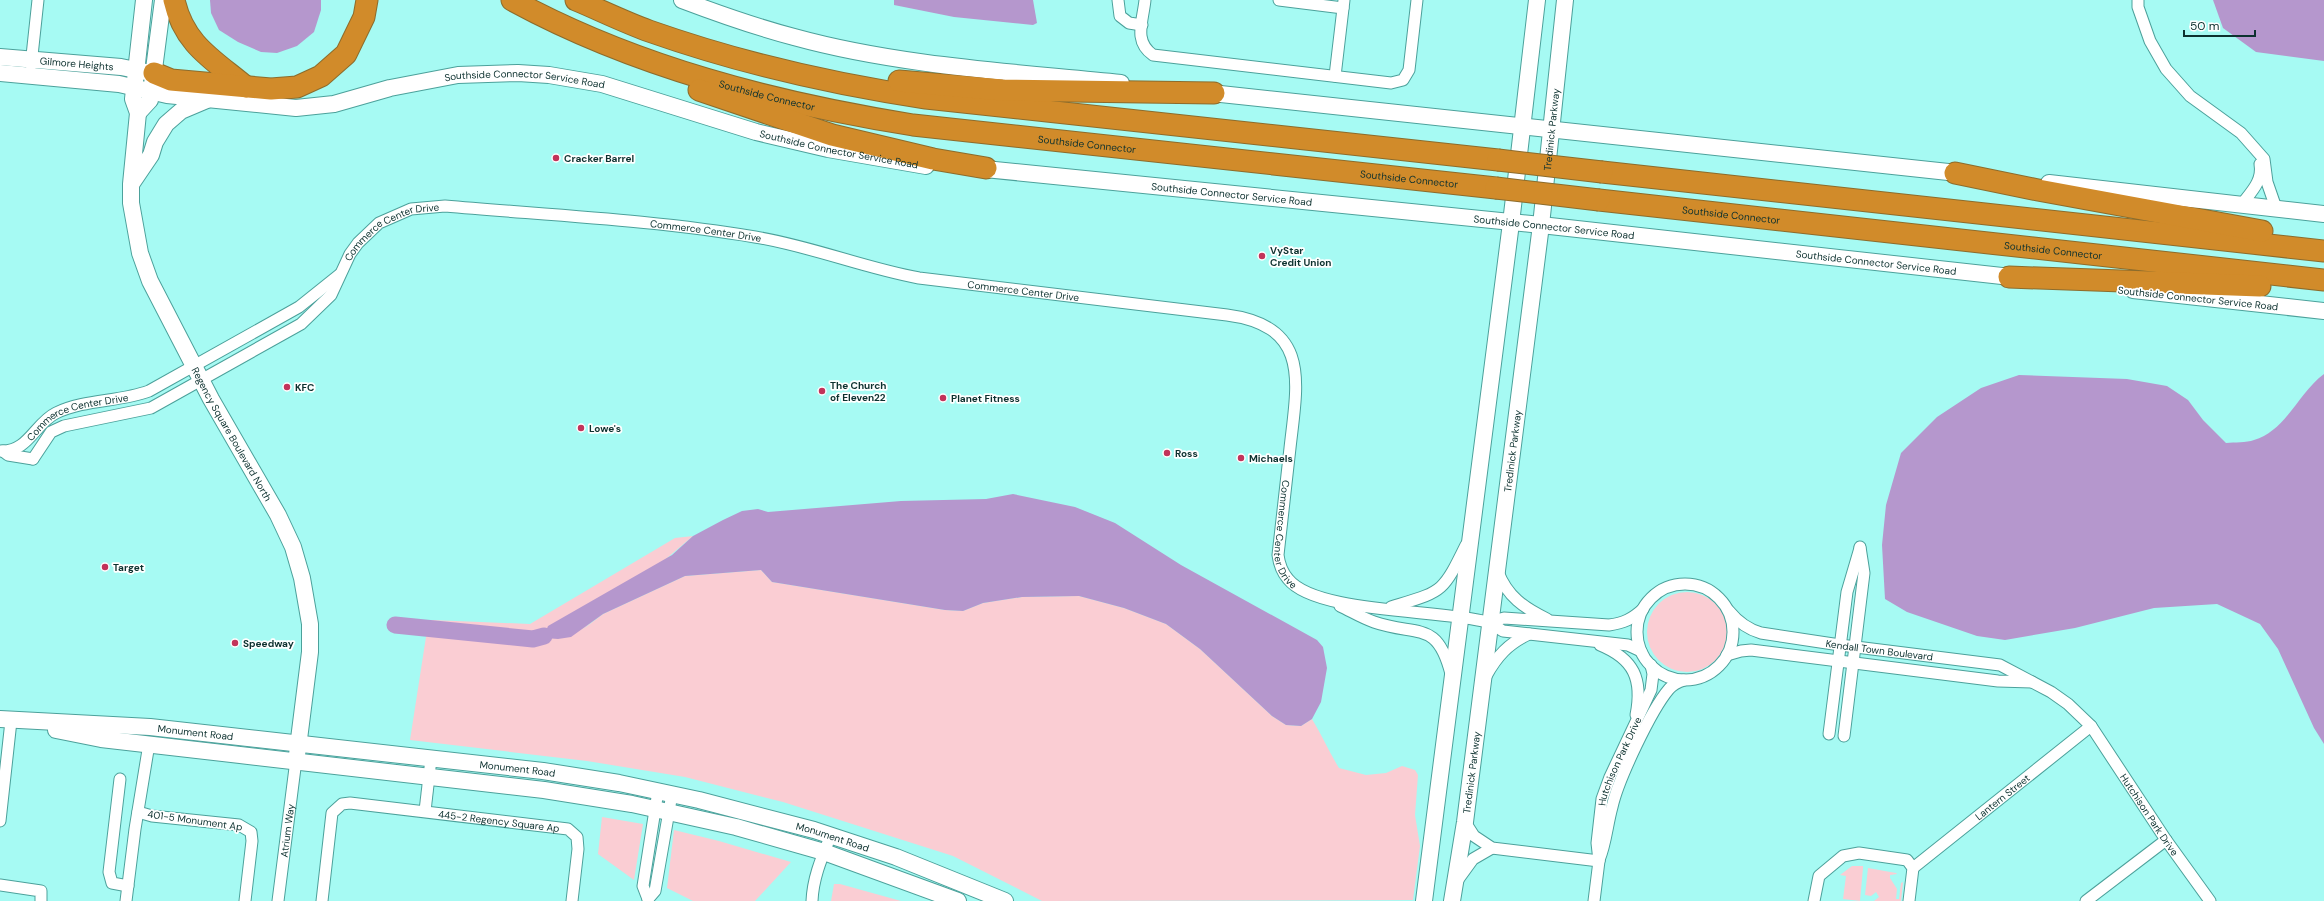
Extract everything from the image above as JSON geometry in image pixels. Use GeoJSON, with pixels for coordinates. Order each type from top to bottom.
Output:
{"type":"FeatureCollection","features":[{"type":"Feature","properties":{"kind":"highway"},"geometry":{"type":"LineString","coordinates":[[174,0],[184,29],[194,43],[208,57],[247,87]]}},
{"type":"Feature","properties":{"kind":"highway"},"geometry":{"type":"LineString","coordinates":[[147,78],[271,89],[297,87],[321,76],[346,54],[364,17],[367,0]]}},
{"type":"Feature","properties":{"kind":"highway","name":"Southside Connector"},"geometry":{"type":"LineString","coordinates":[[512,0],[577,30],[696,76],[786,101],[854,115],[929,127],[2324,280]]}},
{"type":"Feature","properties":{"kind":"highway"},"geometry":{"type":"LineString","coordinates":[[576,0],[647,30],[735,59],[859,88],[926,98],[2324,251]]}},
{"type":"Feature","properties":{"kind":"highway"},"geometry":{"type":"LineString","coordinates":[[610,14],[772,61],[888,81],[1002,90],[1214,93]]}},
{"type":"Feature","properties":{"kind":"highway"},"geometry":{"type":"LineString","coordinates":[[577,30],[639,67],[769,115],[876,147],[986,168]]}},
{"type":"Feature","properties":{"kind":"highway"},"geometry":{"type":"LineString","coordinates":[[1955,173],[2038,190],[2324,242]]}},
{"type":"Feature","properties":{"kind":"highway"},"geometry":{"type":"LineString","coordinates":[[2009,277],[2243,285],[2324,292]]}},
{"type":"Feature","properties":{"kind":"street"},"geometry":{"type":"LineString","coordinates":[[30,76],[38,0]]}},
{"type":"Feature","properties":{"kind":"street","name":"Regency Square Boulevard North"},"geometry":{"type":"LineString","coordinates":[[138,114],[150,100],[147,78],[144,0]]}},
{"type":"Feature","properties":{"kind":"street","name":"Regency Square Boulevard North"},"geometry":{"type":"LineString","coordinates":[[163,0],[147,78],[134,87],[133,99],[138,114],[131,184],[134,226],[140,253],[150,281],[197,373],[278,515],[293,547],[302,578],[309,611],[310,645],[300,744],[296,760]]}},
{"type":"Feature","properties":{"kind":"street"},"geometry":{"type":"LineString","coordinates":[[682,0],[723,15],[796,38],[871,53],[948,64],[2324,214]]}},
{"type":"Feature","properties":{"kind":"street"},"geometry":{"type":"LineString","coordinates":[[1118,0],[1120,16],[1129,23],[1142,25]]}},
{"type":"Feature","properties":{"kind":"street"},"geometry":{"type":"LineString","coordinates":[[1146,0],[1140,39],[1144,49],[1153,55],[1391,83],[1403,80],[1410,70],[1417,0]]}},
{"type":"Feature","properties":{"kind":"street"},"geometry":{"type":"LineString","coordinates":[[1278,0],[1344,4],[1335,76]]}},
{"type":"Feature","properties":{"kind":"street"},"geometry":{"type":"LineString","coordinates":[[1424,901],[1511,223],[1537,0]]}},
{"type":"Feature","properties":{"kind":"street","name":"Tredinick Parkway"},"geometry":{"type":"LineString","coordinates":[[1452,901],[1464,822],[1541,225],[1550,129],[1565,0]]}},
{"type":"Feature","properties":{"kind":"street"},"geometry":{"type":"LineString","coordinates":[[2138,0],[2138,7],[2150,41],[2166,69],[2190,96],[2241,133],[2264,159],[2267,166],[2268,182],[2276,208]]}},
{"type":"Feature","properties":{"kind":"street","name":"Gilmore Heights"},"geometry":{"type":"LineString","coordinates":[[0,57],[32,59],[147,78]]}},
{"type":"Feature","properties":{"kind":"street","name":"Gilmore Heights"},"geometry":{"type":"LineString","coordinates":[[0,73],[134,87]]}},
{"type":"Feature","properties":{"kind":"street","name":"Southside Connector Service Road"},"geometry":{"type":"LineString","coordinates":[[147,78],[167,95],[276,107],[315,107],[418,82],[458,75],[504,73],[549,75],[602,84],[756,132],[828,149],[935,167],[986,168],[1541,225],[2324,311]]}},
{"type":"Feature","properties":{"kind":"street"},"geometry":{"type":"LineString","coordinates":[[131,184],[151,155],[155,142],[166,124],[181,111],[210,99]]}},
{"type":"Feature","properties":{"kind":"street"},"geometry":{"type":"LineString","coordinates":[[2242,204],[2260,177],[2260,155]]}},
{"type":"Feature","properties":{"kind":"street","name":"Commerce Center Drive"},"geometry":{"type":"LineString","coordinates":[[33,459],[34,442],[37,430],[45,420],[56,413],[72,407],[136,396],[197,373],[301,324],[331,295],[339,275],[358,243],[379,224],[411,209],[445,206],[727,232],[789,244],[883,271],[917,278],[1227,315],[1259,321],[1280,337],[1292,358],[1296,373],[1295,400],[1278,554],[1280,565],[1288,580],[1301,590],[1330,602],[1460,617],[1489,622],[1503,631],[1628,645],[1641,651]]}},
{"type":"Feature","properties":{"kind":"street","name":"Commerce Center Drive"},"geometry":{"type":"LineString","coordinates":[[33,459],[51,432],[64,426],[152,408],[197,373],[298,307],[339,275]]}},
{"type":"Feature","properties":{"kind":"street"},"geometry":{"type":"LineString","coordinates":[[1,451],[21,446],[37,430]]}},
{"type":"Feature","properties":{"kind":"street"},"geometry":{"type":"LineString","coordinates":[[1,451],[8,455],[33,459]]}},
{"type":"Feature","properties":{"kind":"street"},"geometry":{"type":"LineString","coordinates":[[1386,609],[1424,597],[1439,590],[1452,575],[1471,535]]}},
{"type":"Feature","properties":{"kind":"street"},"geometry":{"type":"LineString","coordinates":[[1829,734],[1847,592],[1860,547],[1864,570],[1844,736]]}},
{"type":"Feature","properties":{"kind":"street"},"geometry":{"type":"LineString","coordinates":[[1496,566],[1503,585],[1514,599],[1532,612],[1553,622]]}},
{"type":"Feature","properties":{"kind":"street"},"geometry":{"type":"LineString","coordinates":[[1687,583],[1700,586],[1711,591],[1721,600],[1729,611],[1733,633],[1727,655],[1720,666],[1710,673],[1698,678],[1685,680],[1666,676],[1651,666],[1641,651],[1637,629],[1643,608],[1651,598],[1661,590],[1674,585],[1687,583]]}},
{"type":"Feature","properties":{"kind":"street"},"geometry":{"type":"LineString","coordinates":[[1330,602],[1374,622],[1417,631],[1433,638],[1446,654],[1452,680]]}},
{"type":"Feature","properties":{"kind":"street","name":"Commerce Center Drive"},"geometry":{"type":"LineString","coordinates":[[1489,622],[1504,618],[1609,625],[1622,623],[1632,618],[1643,608]]}},
{"type":"Feature","properties":{"kind":"street","name":"Kendall Town Boulevard"},"geometry":{"type":"LineString","coordinates":[[1729,611],[1750,630],[1840,645],[2000,665],[2033,682],[2068,704],[2091,726]]}},
{"type":"Feature","properties":{"kind":"street"},"geometry":{"type":"LineString","coordinates":[[1481,684],[1497,657],[1506,647],[1529,634]]}},
{"type":"Feature","properties":{"kind":"street"},"geometry":{"type":"LineString","coordinates":[[1594,642],[1613,650],[1630,665],[1639,687],[1635,724]]}},
{"type":"Feature","properties":{"kind":"street","name":"Kendall Town Boulevard"},"geometry":{"type":"LineString","coordinates":[[1727,655],[1751,650],[1998,681],[2033,682]]}},
{"type":"Feature","properties":{"kind":"street","name":"Hutchison Park Drive"},"geometry":{"type":"LineString","coordinates":[[1599,861],[1596,843],[1602,799],[1610,776],[1651,690],[1653,674],[1651,666]]}},
{"type":"Feature","properties":{"kind":"street","name":"Hutchison Park Drive"},"geometry":{"type":"LineString","coordinates":[[1594,901],[1599,861],[1606,843],[1612,806],[1632,756],[1663,697],[1675,683],[1685,680]]}},
{"type":"Feature","properties":{"kind":"street"},"geometry":{"type":"LineString","coordinates":[[0,820],[6,720]]}},
{"type":"Feature","properties":{"kind":"street","name":"Monument Road"},"geometry":{"type":"LineString","coordinates":[[6,720],[150,727],[549,772],[665,792],[773,818],[831,835],[902,860],[1005,901]]}},
{"type":"Feature","properties":{"kind":"street","name":"Monument Road"},"geometry":{"type":"LineString","coordinates":[[6,720],[101,739],[429,776],[592,797],[661,810],[736,827],[824,852],[958,901]]}},
{"type":"Feature","properties":{"kind":"street","name":"Hutchison Park Drive"},"geometry":{"type":"LineString","coordinates":[[2091,726],[2166,840],[2210,901]]}},
{"type":"Feature","properties":{"kind":"street","name":"Lantern Street"},"geometry":{"type":"LineString","coordinates":[[1913,868],[2091,726]]}},
{"type":"Feature","properties":{"kind":"street"},"geometry":{"type":"LineString","coordinates":[[126,901],[149,744]]}},
{"type":"Feature","properties":{"kind":"street"},"geometry":{"type":"LineString","coordinates":[[425,811],[431,759]]}},
{"type":"Feature","properties":{"kind":"street","name":"Atrium Way"},"geometry":{"type":"LineString","coordinates":[[278,901],[296,760]]}},
{"type":"Feature","properties":{"kind":"street"},"geometry":{"type":"LineString","coordinates":[[120,779],[109,872],[112,883],[128,886]]}},
{"type":"Feature","properties":{"kind":"street"},"geometry":{"type":"LineString","coordinates":[[650,900],[643,886],[648,853],[665,792]]}},
{"type":"Feature","properties":{"kind":"street","name":"445-2 Regency Square Ap"},"geometry":{"type":"LineString","coordinates":[[322,901],[332,812],[336,808],[350,803],[568,829],[577,837],[578,849],[572,901]]}},
{"type":"Feature","properties":{"kind":"street"},"geometry":{"type":"LineString","coordinates":[[650,900],[655,891],[660,855],[661,810]]}},
{"type":"Feature","properties":{"kind":"street","name":"401-5 Monument Ap"},"geometry":{"type":"LineString","coordinates":[[138,812],[152,816],[239,825],[252,832],[245,901]]}},
{"type":"Feature","properties":{"kind":"street"},"geometry":{"type":"LineString","coordinates":[[1464,822],[1474,836],[1492,848],[1599,861]]}},
{"type":"Feature","properties":{"kind":"street"},"geometry":{"type":"LineString","coordinates":[[812,901],[813,885],[831,835]]}},
{"type":"Feature","properties":{"kind":"street"},"geometry":{"type":"LineString","coordinates":[[2086,901],[2166,840]]}},
{"type":"Feature","properties":{"kind":"street"},"geometry":{"type":"LineString","coordinates":[[1455,884],[1473,859],[1492,848]]}},
{"type":"Feature","properties":{"kind":"street"},"geometry":{"type":"LineString","coordinates":[[648,853],[660,855]]}},
{"type":"Feature","properties":{"kind":"street"},"geometry":{"type":"LineString","coordinates":[[1814,901],[1819,876],[1847,855],[1859,853],[1907,860],[1913,868],[1909,901]]}},
{"type":"Feature","properties":{"kind":"street"},"geometry":{"type":"LineString","coordinates":[[0,885],[42,891],[41,901]]}},
{"type":"Feature","properties":{"kind":"shaded area"},"geometry":{"type":"Polygon","coordinates":[[[210,0],[321,0],[321,10],[314,32],[297,46],[277,53],[261,52],[238,42],[219,30],[211,13],[210,0]]]}},
{"type":"Feature","properties":{"kind":"shaded area"},"geometry":{"type":"Polygon","coordinates":[[[894,0],[1033,0],[1037,23],[1033,25],[954,17],[894,5],[894,0]]]}},
{"type":"Feature","properties":{"kind":"shaded area"},"geometry":{"type":"Polygon","coordinates":[[[2213,0],[2324,0],[2324,61],[2256,52],[2223,28],[2213,0]]]}},
{"type":"Feature","properties":{"kind":"shaded area"},"geometry":{"type":"Polygon","coordinates":[[[2324,374],[2324,744],[2314,728],[2278,649],[2260,624],[2217,604],[2154,608],[2075,628],[2005,640],[1977,636],[1907,612],[1885,599],[1882,545],[1886,505],[1901,453],[1937,417],[1981,388],[2019,375],[2127,379],[2167,386],[2188,400],[2203,420],[2226,443],[2251,441],[2265,435],[2275,428],[2284,420],[2315,382],[2324,374]]]}},
{"type":"Feature","properties":{"kind":"shaded area"},"geometry":{"type":"Polygon","coordinates":[[[1013,494],[1075,507],[1115,523],[1181,565],[1317,640],[1323,647],[1327,668],[1321,702],[1312,719],[1301,726],[1286,725],[1272,716],[1200,649],[1166,624],[1124,608],[1079,596],[1022,597],[983,603],[963,611],[945,610],[772,582],[761,570],[685,576],[603,614],[571,637],[558,639],[545,638],[544,636],[548,626],[672,555],[693,536],[742,511],[758,509],[768,512],[901,501],[986,499],[1013,494]]]}},
{"type":"Feature","properties":{"kind":"shaded area"},"geometry":{"type":"Polygon","coordinates":[[[693,536],[582,630],[603,614],[685,576],[761,570],[772,582],[945,610],[963,611],[983,603],[1022,597],[1079,596],[1124,608],[1166,624],[1200,649],[1272,716],[1286,725],[1301,726],[1312,719],[1339,768],[1366,775],[1386,773],[1402,766],[1415,770],[1418,775],[1415,815],[1420,846],[1413,900],[1042,901],[953,856],[783,802],[685,777],[587,761],[410,740],[428,624],[432,620],[530,624],[675,538],[693,536]]]}},
{"type":"Feature","properties":{"kind":"shaded area"},"geometry":{"type":"Polygon","coordinates":[[[1679,592],[1695,592],[1716,603],[1727,624],[1727,640],[1716,661],[1695,672],[1679,672],[1665,666],[1658,661],[1653,654],[1647,640],[1647,624],[1653,610],[1658,603],[1665,598],[1679,592]]]}},
{"type":"Feature","properties":{"kind":"shaded area"},"geometry":{"type":"Polygon","coordinates":[[[602,817],[643,824],[634,880],[598,854],[602,817]]]}},
{"type":"Feature","properties":{"kind":"shaded area"},"geometry":{"type":"Polygon","coordinates":[[[674,830],[719,841],[791,862],[755,901],[693,901],[667,888],[674,830]]]}},
{"type":"Feature","properties":{"kind":"shaded area"},"geometry":{"type":"Polygon","coordinates":[[[1852,866],[1863,866],[1860,901],[1843,899],[1846,876],[1840,875],[1852,866]]]}},
{"type":"Feature","properties":{"kind":"shaded area"},"geometry":{"type":"Polygon","coordinates":[[[1868,868],[1897,874],[1890,875],[1890,878],[1897,889],[1896,899],[1899,899],[1901,883],[1903,882],[1901,901],[1874,901],[1879,897],[1876,892],[1871,896],[1865,895],[1868,868]]]}},
{"type":"Feature","properties":{"kind":"shaded area"},"geometry":{"type":"Polygon","coordinates":[[[834,884],[840,884],[901,901],[831,901],[834,884]]]}},
{"type":"Feature","properties":{"kind":"waterway"},"geometry":{"type":"LineString","coordinates":[[395,625],[533,639],[544,636]]}},
{"type":"Feature","properties":{"kind":"place","name":"Cracker Barrel"},"geometry":{"type":"Point","coordinates":[556,158]}},
{"type":"Feature","properties":{"kind":"place","name":"VyStar Credit Union"},"geometry":{"type":"Point","coordinates":[1262,256]}},
{"type":"Feature","properties":{"kind":"place","name":"KFC"},"geometry":{"type":"Point","coordinates":[287,387]}},
{"type":"Feature","properties":{"kind":"place","name":"The Church of Eleven22"},"geometry":{"type":"Point","coordinates":[822,391]}},
{"type":"Feature","properties":{"kind":"place","name":"Planet Fitness"},"geometry":{"type":"Point","coordinates":[943,398]}},
{"type":"Feature","properties":{"kind":"place","name":"Lowe's"},"geometry":{"type":"Point","coordinates":[581,428]}},
{"type":"Feature","properties":{"kind":"place","name":"Ross"},"geometry":{"type":"Point","coordinates":[1167,453]}},
{"type":"Feature","properties":{"kind":"place","name":"Michaels"},"geometry":{"type":"Point","coordinates":[1241,458]}},
{"type":"Feature","properties":{"kind":"place","name":"Target"},"geometry":{"type":"Point","coordinates":[105,567]}},
{"type":"Feature","properties":{"kind":"place","name":"Speedway"},"geometry":{"type":"Point","coordinates":[235,643]}}]}
